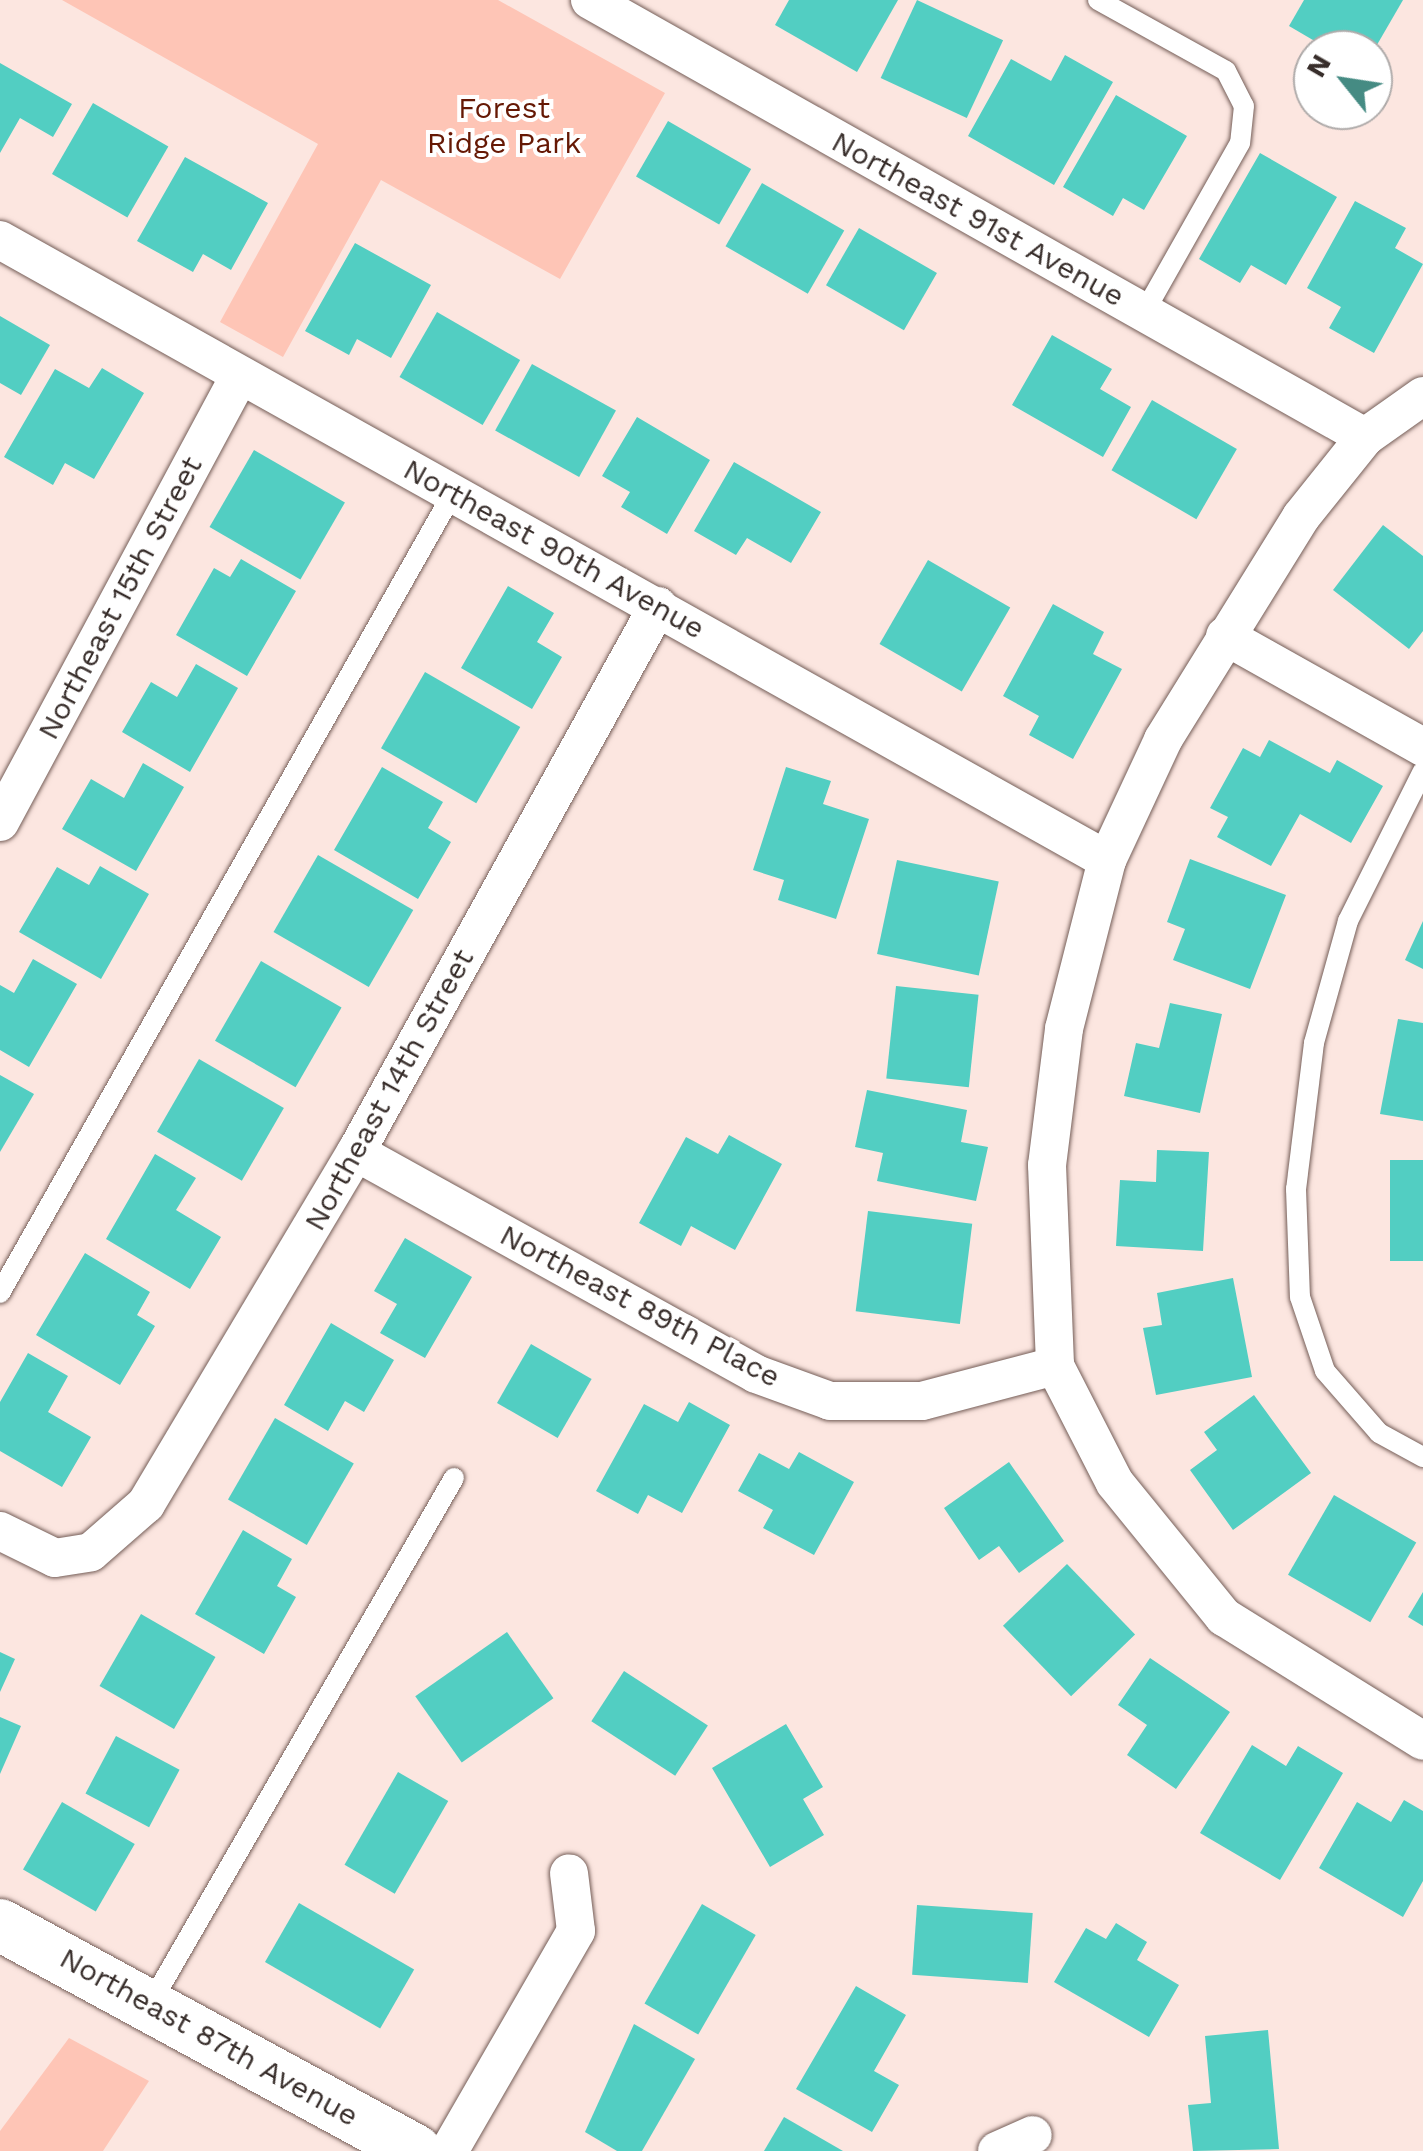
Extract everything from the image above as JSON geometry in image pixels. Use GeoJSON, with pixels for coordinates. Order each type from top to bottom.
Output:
{"type":"FeatureCollection","features":[{"type":"Feature","properties":{"kind":"main road","name":"Northeast 87th Avenue"},"geometry":{"type":"LineString","coordinates":[[0,1925],[152,2002],[416,2151]]}},
{"type":"Feature","properties":{"kind":"street","name":"Northeast 91st Avenue"},"geometry":{"type":"LineString","coordinates":[[596,1],[1365,437]]}},
{"type":"Feature","properties":{"kind":"street","name":"Northeast 90th Avenue"},"geometry":{"type":"LineString","coordinates":[[0,240],[1107,860]]}},
{"type":"Feature","properties":{"kind":"street","name":"Northeast 15th Street"},"geometry":{"type":"LineString","coordinates":[[0,822],[240,375]]}},
{"type":"Feature","properties":{"kind":"street"},"geometry":{"type":"LineString","coordinates":[[1423,396],[1365,437],[1225,636],[1107,860],[1064,1029],[1047,1165],[1055,1366],[1115,1482],[1224,1617],[1423,1741]]}},
{"type":"Feature","properties":{"kind":"street","name":"Northeast 14th Street"},"geometry":{"type":"LineString","coordinates":[[0,1532],[56,1558],[91,1552],[146,1504],[356,1152],[658,606]]}},
{"type":"Feature","properties":{"kind":"street"},"geometry":{"type":"LineString","coordinates":[[1225,636],[1423,747]]}},
{"type":"Feature","properties":{"kind":"street","name":"Northeast 89th Place"},"geometry":{"type":"LineString","coordinates":[[356,1152],[756,1374],[830,1401],[922,1401],[1055,1366]]}},
{"type":"Feature","properties":{"kind":"street"},"geometry":{"type":"LineString","coordinates":[[449,2151],[576,1931],[569,1873]]}},
{"type":"Feature","properties":{"kind":"street"},"geometry":{"type":"LineString","coordinates":[[997,2151],[1033,2134]]}},
{"type":"Feature","properties":{"kind":"lane"},"geometry":{"type":"LineString","coordinates":[[1098,0],[1226,71],[1244,106],[1240,144],[1144,313]]}},
{"type":"Feature","properties":{"kind":"lane"},"geometry":{"type":"LineString","coordinates":[[0,1294],[453,493]]}},
{"type":"Feature","properties":{"kind":"lane"},"geometry":{"type":"LineString","coordinates":[[1423,771],[1348,921],[1314,1042],[1296,1189],[1300,1296],[1325,1371],[1379,1432],[1423,1457]]}},
{"type":"Feature","properties":{"kind":"lane"},"geometry":{"type":"LineString","coordinates":[[152,2002],[454,1478]]}},
{"type":"Feature","properties":{"kind":"green space","name":"Forest Ridge Park"},"geometry":{"type":"Polygon","coordinates":[[[62,0],[498,0],[665,93],[560,279],[381,180],[283,357],[220,322],[318,144],[62,0]]]}},
{"type":"Feature","properties":{"kind":"green space"},"geometry":{"type":"Polygon","coordinates":[[[69,2038],[149,2081],[103,2151],[0,2151],[0,2131],[69,2038]]]}},
{"type":"Feature","properties":{"kind":"building"},"geometry":{"type":"Polygon","coordinates":[[[789,0],[898,0],[857,72],[775,25],[789,0]]]}},
{"type":"Feature","properties":{"kind":"building"},"geometry":{"type":"Polygon","coordinates":[[[917,0],[1003,40],[967,118],[881,78],[917,0]]]}},
{"type":"Feature","properties":{"kind":"building"},"geometry":{"type":"Polygon","coordinates":[[[1304,0],[1403,0],[1386,30],[1296,30],[1289,26],[1304,0]]]}},
{"type":"Feature","properties":{"kind":"building"},"geometry":{"type":"Polygon","coordinates":[[[1065,55],[1113,82],[1054,185],[968,136],[1011,59],[1051,81],[1065,55]]]}},
{"type":"Feature","properties":{"kind":"building"},"geometry":{"type":"Polygon","coordinates":[[[0,63],[72,104],[53,137],[20,118],[0,153],[0,63]]]}},
{"type":"Feature","properties":{"kind":"building"},"geometry":{"type":"Polygon","coordinates":[[[1116,95],[1187,136],[1144,210],[1123,198],[1113,216],[1063,187],[1116,95]]]}},
{"type":"Feature","properties":{"kind":"building"},"geometry":{"type":"Polygon","coordinates":[[[93,103],[168,146],[127,218],[52,174],[93,103]]]}},
{"type":"Feature","properties":{"kind":"building"},"geometry":{"type":"Polygon","coordinates":[[[668,121],[751,169],[719,224],[636,176],[668,121]]]}},
{"type":"Feature","properties":{"kind":"building"},"geometry":{"type":"Polygon","coordinates":[[[1260,153],[1337,197],[1286,285],[1251,265],[1240,283],[1199,259],[1260,153]]]}},
{"type":"Feature","properties":{"kind":"building"},"geometry":{"type":"Polygon","coordinates":[[[185,157],[268,203],[231,270],[203,254],[193,272],[137,241],[185,157]]]}},
{"type":"Feature","properties":{"kind":"building"},"geometry":{"type":"Polygon","coordinates":[[[762,183],[844,230],[808,294],[726,246],[762,183]]]}},
{"type":"Feature","properties":{"kind":"building"},"geometry":{"type":"Polygon","coordinates":[[[1355,201],[1406,228],[1395,248],[1423,264],[1374,353],[1329,328],[1341,307],[1307,288],[1355,201]]]}},
{"type":"Feature","properties":{"kind":"building"},"geometry":{"type":"Polygon","coordinates":[[[859,228],[937,273],[904,330],[826,285],[859,228]]]}},
{"type":"Feature","properties":{"kind":"building"},"geometry":{"type":"Polygon","coordinates":[[[355,243],[431,285],[391,358],[357,339],[349,355],[305,331],[355,243]]]}},
{"type":"Feature","properties":{"kind":"building"},"geometry":{"type":"Polygon","coordinates":[[[437,312],[520,360],[483,425],[400,377],[437,312]]]}},
{"type":"Feature","properties":{"kind":"building"},"geometry":{"type":"Polygon","coordinates":[[[0,316],[50,345],[21,395],[0,383],[0,316]]]}},
{"type":"Feature","properties":{"kind":"building"},"geometry":{"type":"Polygon","coordinates":[[[1052,335],[1112,369],[1100,389],[1131,407],[1103,457],[1012,405],[1052,335]]]}},
{"type":"Feature","properties":{"kind":"building"},"geometry":{"type":"Polygon","coordinates":[[[532,364],[616,411],[579,477],[495,430],[532,364]]]}},
{"type":"Feature","properties":{"kind":"building"},"geometry":{"type":"Polygon","coordinates":[[[102,368],[144,393],[94,479],[65,463],[53,485],[4,457],[55,369],[89,388],[102,368]]]}},
{"type":"Feature","properties":{"kind":"building"},"geometry":{"type":"Polygon","coordinates":[[[1152,400],[1237,449],[1196,519],[1112,470],[1152,400]]]}},
{"type":"Feature","properties":{"kind":"building"},"geometry":{"type":"Polygon","coordinates":[[[637,417],[710,460],[667,534],[621,507],[630,492],[602,476],[637,417]]]}},
{"type":"Feature","properties":{"kind":"building"},"geometry":{"type":"Polygon","coordinates":[[[254,450],[345,502],[300,580],[210,527],[254,450]]]}},
{"type":"Feature","properties":{"kind":"building"},"geometry":{"type":"Polygon","coordinates":[[[734,462],[821,512],[791,563],[747,538],[736,555],[694,531],[734,462]]]}},
{"type":"Feature","properties":{"kind":"building"},"geometry":{"type":"Polygon","coordinates":[[[1383,525],[1423,556],[1423,631],[1409,649],[1333,590],[1383,525]]]}},
{"type":"Feature","properties":{"kind":"building"},"geometry":{"type":"Polygon","coordinates":[[[241,559],[296,591],[247,676],[176,635],[214,568],[230,577],[241,559]]]}},
{"type":"Feature","properties":{"kind":"building"},"geometry":{"type":"Polygon","coordinates":[[[928,560],[1010,608],[962,692],[880,644],[928,560]]]}},
{"type":"Feature","properties":{"kind":"building"},"geometry":{"type":"Polygon","coordinates":[[[508,586],[554,613],[537,642],[562,657],[532,709],[461,668],[508,586]]]}},
{"type":"Feature","properties":{"kind":"building"},"geometry":{"type":"Polygon","coordinates":[[[1053,604],[1104,632],[1093,654],[1122,669],[1073,759],[1029,735],[1039,716],[1003,696],[1053,604]]]}},
{"type":"Feature","properties":{"kind":"building"},"geometry":{"type":"Polygon","coordinates":[[[196,664],[238,688],[190,772],[122,732],[151,682],[177,697],[196,664]]]}},
{"type":"Feature","properties":{"kind":"building"},"geometry":{"type":"Polygon","coordinates":[[[425,672],[520,727],[476,803],[381,748],[425,672]]]}},
{"type":"Feature","properties":{"kind":"building"},"geometry":{"type":"Polygon","coordinates":[[[1269,740],[1330,773],[1337,760],[1383,786],[1351,843],[1300,814],[1271,866],[1217,837],[1228,817],[1210,808],[1243,748],[1260,757],[1269,740]]]}},
{"type":"Feature","properties":{"kind":"building"},"geometry":{"type":"Polygon","coordinates":[[[143,763],[184,787],[136,871],[62,829],[91,779],[124,798],[143,763]]]}},
{"type":"Feature","properties":{"kind":"building"},"geometry":{"type":"Polygon","coordinates":[[[382,767],[443,802],[428,828],[451,842],[418,899],[334,850],[382,767]]]}},
{"type":"Feature","properties":{"kind":"building"},"geometry":{"type":"Polygon","coordinates":[[[786,767],[831,781],[823,804],[869,819],[836,919],[778,900],[784,880],[753,870],[786,767]]]}},
{"type":"Feature","properties":{"kind":"building"},"geometry":{"type":"Polygon","coordinates":[[[318,855],[413,910],[369,987],[274,932],[318,855]]]}},
{"type":"Feature","properties":{"kind":"building"},"geometry":{"type":"Polygon","coordinates":[[[1190,859],[1286,895],[1250,989],[1173,960],[1185,929],[1167,922],[1190,859]]]}},
{"type":"Feature","properties":{"kind":"building"},"geometry":{"type":"Polygon","coordinates":[[[897,860],[999,882],[979,976],[877,954],[897,860]]]}},
{"type":"Feature","properties":{"kind":"building"},"geometry":{"type":"Polygon","coordinates":[[[100,866],[149,894],[101,979],[19,932],[57,867],[89,885],[100,866]]]}},
{"type":"Feature","properties":{"kind":"building"},"geometry":{"type":"Polygon","coordinates":[[[1423,921],[1423,969],[1405,960],[1423,921]]]}},
{"type":"Feature","properties":{"kind":"building"},"geometry":{"type":"Polygon","coordinates":[[[33,959],[77,984],[29,1067],[0,1050],[0,985],[14,993],[33,959]]]}},
{"type":"Feature","properties":{"kind":"building"},"geometry":{"type":"Polygon","coordinates":[[[261,961],[342,1008],[296,1087],[215,1041],[261,961]]]}},
{"type":"Feature","properties":{"kind":"building"},"geometry":{"type":"Polygon","coordinates":[[[896,986],[979,995],[969,1087],[886,1078],[896,986]]]}},
{"type":"Feature","properties":{"kind":"building"},"geometry":{"type":"Polygon","coordinates":[[[1170,1003],[1222,1014],[1200,1113],[1124,1096],[1136,1043],[1159,1048],[1170,1003]]]}},
{"type":"Feature","properties":{"kind":"building"},"geometry":{"type":"Polygon","coordinates":[[[1398,1019],[1423,1023],[1423,1121],[1380,1114],[1398,1019]]]}},
{"type":"Feature","properties":{"kind":"building"},"geometry":{"type":"Polygon","coordinates":[[[199,1059],[284,1108],[242,1181],[157,1132],[199,1059]]]}},
{"type":"Feature","properties":{"kind":"building"},"geometry":{"type":"Polygon","coordinates":[[[0,1075],[34,1094],[0,1152],[0,1075]]]}},
{"type":"Feature","properties":{"kind":"building"},"geometry":{"type":"Polygon","coordinates":[[[867,1090],[967,1110],[961,1142],[988,1147],[976,1201],[877,1181],[883,1153],[855,1147],[867,1090]]]}},
{"type":"Feature","properties":{"kind":"building"},"geometry":{"type":"Polygon","coordinates":[[[729,1135],[782,1164],[735,1250],[691,1226],[681,1246],[639,1223],[686,1137],[718,1154],[729,1135]]]}},
{"type":"Feature","properties":{"kind":"building"},"geometry":{"type":"Polygon","coordinates":[[[1157,1150],[1209,1152],[1203,1251],[1116,1246],[1120,1180],[1156,1182],[1157,1150]]]}},
{"type":"Feature","properties":{"kind":"building"},"geometry":{"type":"Polygon","coordinates":[[[155,1154],[196,1178],[176,1210],[221,1237],[190,1289],[106,1239],[155,1154]]]}},
{"type":"Feature","properties":{"kind":"building"},"geometry":{"type":"Polygon","coordinates":[[[1390,1160],[1423,1160],[1423,1261],[1390,1261],[1390,1160]]]}},
{"type":"Feature","properties":{"kind":"building"},"geometry":{"type":"Polygon","coordinates":[[[868,1211],[972,1224],[960,1324],[856,1311],[868,1211]]]}},
{"type":"Feature","properties":{"kind":"building"},"geometry":{"type":"Polygon","coordinates":[[[405,1238],[472,1277],[425,1358],[380,1333],[397,1304],[374,1291],[405,1238]]]}},
{"type":"Feature","properties":{"kind":"building"},"geometry":{"type":"Polygon","coordinates":[[[85,1253],[150,1292],[137,1315],[155,1326],[120,1385],[36,1335],[85,1253]]]}},
{"type":"Feature","properties":{"kind":"building"},"geometry":{"type":"Polygon","coordinates":[[[1233,1278],[1252,1377],[1156,1395],[1143,1328],[1162,1325],[1157,1293],[1233,1278]]]}},
{"type":"Feature","properties":{"kind":"building"},"geometry":{"type":"Polygon","coordinates":[[[331,1323],[394,1360],[364,1412],[345,1401],[328,1431],[284,1405],[331,1323]]]}},
{"type":"Feature","properties":{"kind":"building"},"geometry":{"type":"Polygon","coordinates":[[[531,1344],[592,1379],[558,1438],[497,1403],[531,1344]]]}},
{"type":"Feature","properties":{"kind":"building"},"geometry":{"type":"Polygon","coordinates":[[[28,1353],[68,1376],[48,1412],[91,1437],[62,1487],[0,1451],[0,1402],[28,1353]]]}},
{"type":"Feature","properties":{"kind":"building"},"geometry":{"type":"Polygon","coordinates":[[[1254,1395],[1311,1473],[1233,1530],[1190,1470],[1217,1450],[1204,1432],[1254,1395]]]}},
{"type":"Feature","properties":{"kind":"building"},"geometry":{"type":"Polygon","coordinates":[[[689,1402],[730,1425],[682,1513],[648,1495],[638,1514],[596,1491],[644,1404],[678,1422],[689,1402]]]}},
{"type":"Feature","properties":{"kind":"building"},"geometry":{"type":"Polygon","coordinates":[[[275,1418],[354,1464],[307,1545],[228,1499],[275,1418]]]}},
{"type":"Feature","properties":{"kind":"building"},"geometry":{"type":"Polygon","coordinates":[[[799,1452],[854,1482],[814,1555],[763,1528],[773,1510],[738,1491],[759,1453],[789,1469],[799,1452]]]}},
{"type":"Feature","properties":{"kind":"building"},"geometry":{"type":"Polygon","coordinates":[[[1009,1462],[1064,1541],[1019,1573],[999,1546],[979,1560],[944,1508],[1009,1462]]]}},
{"type":"Feature","properties":{"kind":"building"},"geometry":{"type":"Polygon","coordinates":[[[1334,1495],[1416,1542],[1370,1622],[1288,1575],[1334,1495]]]}},
{"type":"Feature","properties":{"kind":"building"},"geometry":{"type":"Polygon","coordinates":[[[243,1530],[292,1559],[277,1586],[296,1597],[264,1654],[195,1614],[243,1530]]]}},
{"type":"Feature","properties":{"kind":"building"},"geometry":{"type":"Polygon","coordinates":[[[1067,1564],[1135,1634],[1071,1696],[1003,1626],[1067,1564]]]}},
{"type":"Feature","properties":{"kind":"building"},"geometry":{"type":"Polygon","coordinates":[[[1423,1592],[1423,1626],[1408,1617],[1423,1592]]]}},
{"type":"Feature","properties":{"kind":"building"},"geometry":{"type":"Polygon","coordinates":[[[141,1614],[215,1657],[174,1729],[100,1686],[141,1614]]]}},
{"type":"Feature","properties":{"kind":"building"},"geometry":{"type":"Polygon","coordinates":[[[507,1632],[553,1698],[462,1763],[415,1696],[507,1632]]]}},
{"type":"Feature","properties":{"kind":"building"},"geometry":{"type":"Polygon","coordinates":[[[0,1652],[15,1659],[0,1692],[0,1652]]]}},
{"type":"Feature","properties":{"kind":"building"},"geometry":{"type":"Polygon","coordinates":[[[1150,1658],[1230,1712],[1176,1789],[1127,1755],[1147,1725],[1118,1705],[1150,1658]]]}},
{"type":"Feature","properties":{"kind":"building"},"geometry":{"type":"Polygon","coordinates":[[[624,1671],[708,1725],[675,1776],[591,1721],[624,1671]]]}},
{"type":"Feature","properties":{"kind":"building"},"geometry":{"type":"Polygon","coordinates":[[[0,1717],[21,1726],[0,1774],[0,1717]]]}},
{"type":"Feature","properties":{"kind":"building"},"geometry":{"type":"Polygon","coordinates":[[[786,1724],[823,1787],[803,1799],[824,1835],[770,1867],[712,1768],[786,1724]]]}},
{"type":"Feature","properties":{"kind":"building"},"geometry":{"type":"Polygon","coordinates":[[[116,1736],[180,1770],[149,1827],[85,1793],[116,1736]]]}},
{"type":"Feature","properties":{"kind":"building"},"geometry":{"type":"Polygon","coordinates":[[[1252,1745],[1286,1766],[1298,1746],[1343,1773],[1280,1880],[1200,1833],[1252,1745]]]}},
{"type":"Feature","properties":{"kind":"building"},"geometry":{"type":"Polygon","coordinates":[[[398,1772],[448,1801],[395,1894],[344,1865],[398,1772]]]}},
{"type":"Feature","properties":{"kind":"building"},"geometry":{"type":"Polygon","coordinates":[[[1404,1800],[1423,1811],[1423,1881],[1403,1917],[1319,1868],[1357,1802],[1391,1822],[1404,1800]]]}},
{"type":"Feature","properties":{"kind":"building"},"geometry":{"type":"Polygon","coordinates":[[[62,1802],[135,1844],[96,1912],[23,1870],[62,1802]]]}},
{"type":"Feature","properties":{"kind":"building"},"geometry":{"type":"Polygon","coordinates":[[[299,1903],[414,1970],[380,2028],[265,1962],[299,1903]]]}},
{"type":"Feature","properties":{"kind":"building"},"geometry":{"type":"Polygon","coordinates":[[[702,1904],[756,1935],[698,2035],[644,2004],[702,1904]]]}},
{"type":"Feature","properties":{"kind":"building"},"geometry":{"type":"Polygon","coordinates":[[[917,1905],[1033,1913],[1028,1983],[912,1975],[917,1905]]]}},
{"type":"Feature","properties":{"kind":"building"},"geometry":{"type":"Polygon","coordinates":[[[1116,1923],[1147,1942],[1137,1960],[1179,1985],[1149,2037],[1054,1982],[1086,1928],[1106,1939],[1116,1923]]]}},
{"type":"Feature","properties":{"kind":"building"},"geometry":{"type":"Polygon","coordinates":[[[856,1986],[906,2015],[874,2071],[899,2085],[872,2132],[796,2089],[856,1986]]]}},
{"type":"Feature","properties":{"kind":"building"},"geometry":{"type":"Polygon","coordinates":[[[634,2024],[695,2059],[642,2151],[617,2151],[585,2132],[634,2024]]]}},
{"type":"Feature","properties":{"kind":"building"},"geometry":{"type":"Polygon","coordinates":[[[1268,2030],[1279,2149],[1193,2151],[1188,2105],[1211,2103],[1205,2036],[1268,2030]]]}},
{"type":"Feature","properties":{"kind":"building"},"geometry":{"type":"Polygon","coordinates":[[[784,2117],[843,2151],[764,2151],[784,2117]]]}}]}
